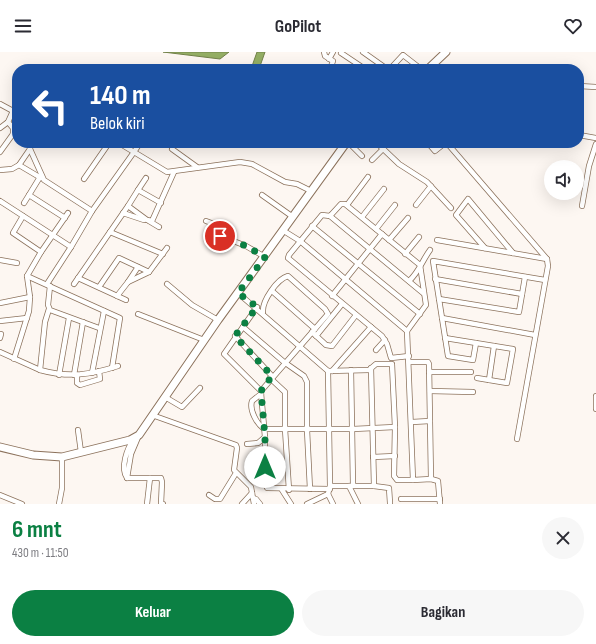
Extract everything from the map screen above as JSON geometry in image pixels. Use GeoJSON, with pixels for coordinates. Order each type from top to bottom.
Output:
{"type":"FeatureCollection","features":[{"type":"Feature","properties":{"kind":"street"},"geometry":{"type":"LineString","coordinates":[[324,52],[324,55],[333,61],[332,64]]}},
{"type":"Feature","properties":{"kind":"street"},"geometry":{"type":"LineString","coordinates":[[329,59],[333,52]]}},
{"type":"Feature","properties":{"kind":"street"},"geometry":{"type":"LineString","coordinates":[[363,52],[380,64]]}},
{"type":"Feature","properties":{"kind":"street"},"geometry":{"type":"LineString","coordinates":[[433,64],[446,52]]}},
{"type":"Feature","properties":{"kind":"street"},"geometry":{"type":"LineString","coordinates":[[341,53],[358,64]]}},
{"type":"Feature","properties":{"kind":"street"},"geometry":{"type":"LineString","coordinates":[[395,64],[403,55],[415,64]]}},
{"type":"Feature","properties":{"kind":"street"},"geometry":{"type":"LineString","coordinates":[[584,86],[596,87]]}},
{"type":"Feature","properties":{"kind":"street"},"geometry":{"type":"LineString","coordinates":[[0,104],[12,110]]}},
{"type":"Feature","properties":{"kind":"street"},"geometry":{"type":"LineString","coordinates":[[0,128],[9,123],[12,114]]}},
{"type":"Feature","properties":{"kind":"street"},"geometry":{"type":"LineString","coordinates":[[9,123],[12,127]]}},
{"type":"Feature","properties":{"kind":"street"},"geometry":{"type":"LineString","coordinates":[[584,136],[596,138]]}},
{"type":"Feature","properties":{"kind":"street"},"geometry":{"type":"LineString","coordinates":[[0,152],[12,139]]}},
{"type":"Feature","properties":{"kind":"street"},"geometry":{"type":"LineString","coordinates":[[582,206],[589,166],[596,144]]}},
{"type":"Feature","properties":{"kind":"street"},"geometry":{"type":"LineString","coordinates":[[0,170],[12,169],[19,165],[28,148]]}},
{"type":"Feature","properties":{"kind":"street"},"geometry":{"type":"LineString","coordinates":[[30,148],[42,178]]}},
{"type":"Feature","properties":{"kind":"street"},"geometry":{"type":"LineString","coordinates":[[84,180],[106,148]]}},
{"type":"Feature","properties":{"kind":"street"},"geometry":{"type":"LineString","coordinates":[[127,148],[159,169],[167,172],[197,167],[249,162],[285,182],[297,184],[311,191]]}},
{"type":"Feature","properties":{"kind":"street"},"geometry":{"type":"LineString","coordinates":[[40,370],[45,322],[49,309],[48,285],[92,211],[137,148]]}},
{"type":"Feature","properties":{"kind":"street"},"geometry":{"type":"LineString","coordinates":[[162,504],[162,479],[158,477],[127,478],[131,444],[218,320],[343,148]]}},
{"type":"Feature","properties":{"kind":"street"},"geometry":{"type":"LineString","coordinates":[[353,148],[362,156]]}},
{"type":"Feature","properties":{"kind":"street"},"geometry":{"type":"LineString","coordinates":[[450,148],[547,259],[545,280],[517,439]]}},
{"type":"Feature","properties":{"kind":"street"},"geometry":{"type":"LineString","coordinates":[[172,149],[197,167]]}},
{"type":"Feature","properties":{"kind":"street"},"geometry":{"type":"LineString","coordinates":[[372,160],[383,149],[399,164],[420,176],[451,208]]}},
{"type":"Feature","properties":{"kind":"street"},"geometry":{"type":"LineString","coordinates":[[19,165],[42,178],[92,211]]}},
{"type":"Feature","properties":{"kind":"street"},"geometry":{"type":"LineString","coordinates":[[123,213],[148,220],[153,219],[174,172]]}},
{"type":"Feature","properties":{"kind":"street"},"geometry":{"type":"LineString","coordinates":[[24,203],[42,178]]}},
{"type":"Feature","properties":{"kind":"street"},"geometry":{"type":"LineString","coordinates":[[74,284],[146,178]]}},
{"type":"Feature","properties":{"kind":"street"},"geometry":{"type":"LineString","coordinates":[[346,205],[368,178]]}},
{"type":"Feature","properties":{"kind":"street"},"geometry":{"type":"LineString","coordinates":[[416,205],[431,186]]}},
{"type":"Feature","properties":{"kind":"street"},"geometry":{"type":"LineString","coordinates":[[362,217],[384,189]]}},
{"type":"Feature","properties":{"kind":"street"},"geometry":{"type":"LineString","coordinates":[[138,190],[160,203]]}},
{"type":"Feature","properties":{"kind":"street"},"geometry":{"type":"LineString","coordinates":[[14,359],[26,318],[30,297],[27,276],[66,215],[29,195]]}},
{"type":"Feature","properties":{"kind":"street"},"geometry":{"type":"LineString","coordinates":[[262,196],[293,217]]}},
{"type":"Feature","properties":{"kind":"street"},"geometry":{"type":"LineString","coordinates":[[485,248],[456,215],[468,199],[513,253]]}},
{"type":"Feature","properties":{"kind":"street"},"geometry":{"type":"LineString","coordinates":[[2,202],[71,247]]}},
{"type":"Feature","properties":{"kind":"street"},"geometry":{"type":"LineString","coordinates":[[330,216],[341,204],[346,205],[420,265],[426,305],[407,331],[412,422],[413,480]]}},
{"type":"Feature","properties":{"kind":"street"},"geometry":{"type":"LineString","coordinates":[[376,229],[395,205]]}},
{"type":"Feature","properties":{"kind":"street"},"geometry":{"type":"LineString","coordinates":[[128,206],[159,228]]}},
{"type":"Feature","properties":{"kind":"street"},"geometry":{"type":"LineString","coordinates":[[409,356],[391,358],[385,340],[288,258],[322,214],[330,216],[423,292]]}},
{"type":"Feature","properties":{"kind":"street"},"geometry":{"type":"LineString","coordinates":[[23,216],[13,233],[41,252]]}},
{"type":"Feature","properties":{"kind":"street"},"geometry":{"type":"LineString","coordinates":[[389,240],[408,218]]}},
{"type":"Feature","properties":{"kind":"street"},"geometry":{"type":"LineString","coordinates":[[206,221],[222,228],[219,234],[221,236],[246,246],[265,257]]}},
{"type":"Feature","properties":{"kind":"street"},"geometry":{"type":"LineString","coordinates":[[312,226],[420,314]]}},
{"type":"Feature","properties":{"kind":"street"},"geometry":{"type":"LineString","coordinates":[[284,231],[300,241],[407,331]]}},
{"type":"Feature","properties":{"kind":"street"},"geometry":{"type":"LineString","coordinates":[[110,232],[163,254]]}},
{"type":"Feature","properties":{"kind":"street"},"geometry":{"type":"LineString","coordinates":[[332,296],[382,234]]}},
{"type":"Feature","properties":{"kind":"street"},"geometry":{"type":"LineString","coordinates":[[405,254],[419,237]]}},
{"type":"Feature","properties":{"kind":"street"},"geometry":{"type":"LineString","coordinates":[[437,240],[547,259]]}},
{"type":"Feature","properties":{"kind":"street"},"geometry":{"type":"LineString","coordinates":[[128,282],[149,272],[167,248]]}},
{"type":"Feature","properties":{"kind":"street"},"geometry":{"type":"LineString","coordinates":[[409,281],[418,272],[420,265],[430,250]]}},
{"type":"Feature","properties":{"kind":"street"},"geometry":{"type":"LineString","coordinates":[[99,287],[119,258],[149,272]]}},
{"type":"Feature","properties":{"kind":"street"},"geometry":{"type":"LineString","coordinates":[[0,260],[17,264]]}},
{"type":"Feature","properties":{"kind":"street"},"geometry":{"type":"LineString","coordinates":[[476,343],[473,360],[448,356],[434,261],[545,280]]}},
{"type":"Feature","properties":{"kind":"street"},"geometry":{"type":"LineString","coordinates":[[117,296],[138,267]]}},
{"type":"Feature","properties":{"kind":"street"},"geometry":{"type":"LineString","coordinates":[[27,276],[121,319],[112,368]]}},
{"type":"Feature","properties":{"kind":"street"},"geometry":{"type":"LineString","coordinates":[[263,312],[263,306],[272,291],[283,278],[288,276],[325,308],[328,314],[284,362],[271,377],[261,393],[252,401],[251,405],[260,426],[264,429],[307,430],[394,427]]}},
{"type":"Feature","properties":{"kind":"street"},"geometry":{"type":"LineString","coordinates":[[439,299],[519,312],[525,277]]}},
{"type":"Feature","properties":{"kind":"street"},"geometry":{"type":"LineString","coordinates":[[78,278],[126,300]]}},
{"type":"Feature","properties":{"kind":"street"},"geometry":{"type":"LineString","coordinates":[[436,279],[522,294]]}},
{"type":"Feature","properties":{"kind":"street"},"geometry":{"type":"LineString","coordinates":[[167,284],[192,305],[218,320]]}},
{"type":"Feature","properties":{"kind":"street"},"geometry":{"type":"LineString","coordinates":[[272,291],[313,330],[316,336],[326,344],[332,346],[356,315]]}},
{"type":"Feature","properties":{"kind":"street"},"geometry":{"type":"LineString","coordinates":[[238,293],[263,312],[330,371],[369,370],[376,364],[391,363],[393,365],[395,456],[394,480],[431,479],[438,481],[440,502],[401,499]]}},
{"type":"Feature","properties":{"kind":"street"},"geometry":{"type":"LineString","coordinates":[[0,303],[30,297]]}},
{"type":"Feature","properties":{"kind":"street"},"geometry":{"type":"LineString","coordinates":[[316,336],[342,304]]}},
{"type":"Feature","properties":{"kind":"street"},"geometry":{"type":"LineString","coordinates":[[257,307],[235,336],[224,355],[261,393],[265,437],[266,487],[268,489],[282,490],[329,490],[351,486],[374,486],[389,488],[390,503]]}},
{"type":"Feature","properties":{"kind":"street"},"geometry":{"type":"LineString","coordinates":[[49,309],[69,318],[100,328]]}},
{"type":"Feature","properties":{"kind":"street"},"geometry":{"type":"LineString","coordinates":[[92,373],[104,311]]}},
{"type":"Feature","properties":{"kind":"street"},"geometry":{"type":"LineString","coordinates":[[138,314],[204,340]]}},
{"type":"Feature","properties":{"kind":"street"},"geometry":{"type":"LineString","coordinates":[[0,321],[26,318]]}},
{"type":"Feature","properties":{"kind":"street"},"geometry":{"type":"LineString","coordinates":[[59,375],[69,318]]}},
{"type":"Feature","properties":{"kind":"street"},"geometry":{"type":"LineString","coordinates":[[442,318],[535,335]]}},
{"type":"Feature","properties":{"kind":"street"},"geometry":{"type":"LineString","coordinates":[[83,322],[76,375],[77,383],[80,385],[100,379],[99,371]]}},
{"type":"Feature","properties":{"kind":"street"},"geometry":{"type":"LineString","coordinates":[[243,327],[284,362],[304,376],[307,382],[307,430],[310,489]]}},
{"type":"Feature","properties":{"kind":"street"},"geometry":{"type":"LineString","coordinates":[[333,504],[329,490],[330,371],[371,327]]}},
{"type":"Feature","properties":{"kind":"street"},"geometry":{"type":"LineString","coordinates":[[235,336],[285,392],[285,429],[289,490]]}},
{"type":"Feature","properties":{"kind":"street"},"geometry":{"type":"LineString","coordinates":[[445,338],[513,349],[507,383],[477,378]]}},
{"type":"Feature","properties":{"kind":"street"},"geometry":{"type":"LineString","coordinates":[[376,350],[385,340]]}},
{"type":"Feature","properties":{"kind":"street"},"geometry":{"type":"LineString","coordinates":[[488,380],[494,346]]}},
{"type":"Feature","properties":{"kind":"street"},"geometry":{"type":"LineString","coordinates":[[0,352],[40,370],[59,375],[92,373],[118,366]]}},
{"type":"Feature","properties":{"kind":"street"},"geometry":{"type":"LineString","coordinates":[[409,362],[428,362],[429,364],[431,479]]}},
{"type":"Feature","properties":{"kind":"street"},"geometry":{"type":"LineString","coordinates":[[371,368],[374,486]]}},
{"type":"Feature","properties":{"kind":"street"},"geometry":{"type":"LineString","coordinates":[[351,370],[353,429],[351,486],[358,504]]}},
{"type":"Feature","properties":{"kind":"street"},"geometry":{"type":"LineString","coordinates":[[429,372],[471,372]]}},
{"type":"Feature","properties":{"kind":"street"},"geometry":{"type":"LineString","coordinates":[[165,397],[182,407],[200,388]]}},
{"type":"Feature","properties":{"kind":"street"},"geometry":{"type":"LineString","coordinates":[[430,391],[472,392]]}},
{"type":"Feature","properties":{"kind":"street"},"geometry":{"type":"LineString","coordinates":[[596,396],[596,408]]}},
{"type":"Feature","properties":{"kind":"street"},"geometry":{"type":"LineString","coordinates":[[152,415],[236,445],[237,448],[234,468],[236,473],[249,485],[254,504]]}},
{"type":"Feature","properties":{"kind":"street"},"geometry":{"type":"LineString","coordinates":[[412,422],[430,421]]}},
{"type":"Feature","properties":{"kind":"street"},"geometry":{"type":"LineString","coordinates":[[78,430],[81,452]]}},
{"type":"Feature","properties":{"kind":"street"},"geometry":{"type":"LineString","coordinates":[[0,447],[39,456],[62,457],[137,437]]}},
{"type":"Feature","properties":{"kind":"street"},"geometry":{"type":"LineString","coordinates":[[247,444],[258,443],[265,437]]}},
{"type":"Feature","properties":{"kind":"street"},"geometry":{"type":"LineString","coordinates":[[373,456],[395,456]]}},
{"type":"Feature","properties":{"kind":"street"},"geometry":{"type":"LineString","coordinates":[[59,504],[62,488],[62,457]]}},
{"type":"Feature","properties":{"kind":"street"},"geometry":{"type":"LineString","coordinates":[[209,495],[219,502],[236,473]]}},
{"type":"Feature","properties":{"kind":"street"},"geometry":{"type":"LineString","coordinates":[[147,504],[150,478]]}},
{"type":"Feature","properties":{"kind":"street"},"geometry":{"type":"LineString","coordinates":[[282,490],[291,504]]}},
{"type":"Feature","properties":{"kind":"street"},"geometry":{"type":"LineString","coordinates":[[308,504],[329,490]]}},
{"type":"Feature","properties":{"kind":"street"},"geometry":{"type":"LineString","coordinates":[[0,495],[22,504]]}},
{"type":"Feature","properties":{"kind":"street"},"geometry":{"type":"LineString","coordinates":[[242,504],[252,496]]}},
{"type":"Feature","properties":{"kind":"street"},"geometry":{"type":"LineString","coordinates":[[252,496],[260,504]]}},
{"type":"Feature","properties":{"kind":"shaded area"},"geometry":{"type":"Polygon","coordinates":[[[163,52],[229,52],[220,59],[163,52]]]}},
{"type":"Feature","properties":{"kind":"shaded area"},"geometry":{"type":"Polygon","coordinates":[[[257,52],[265,52],[261,64],[253,64],[257,52]]]}},
{"type":"Feature","properties":{"kind":"route"},"geometry":{"type":"LineString","coordinates":[[220,236],[246,246],[265,257],[238,293],[257,307],[235,336],[272,376],[261,391],[265,437],[265,467]]}}]}
